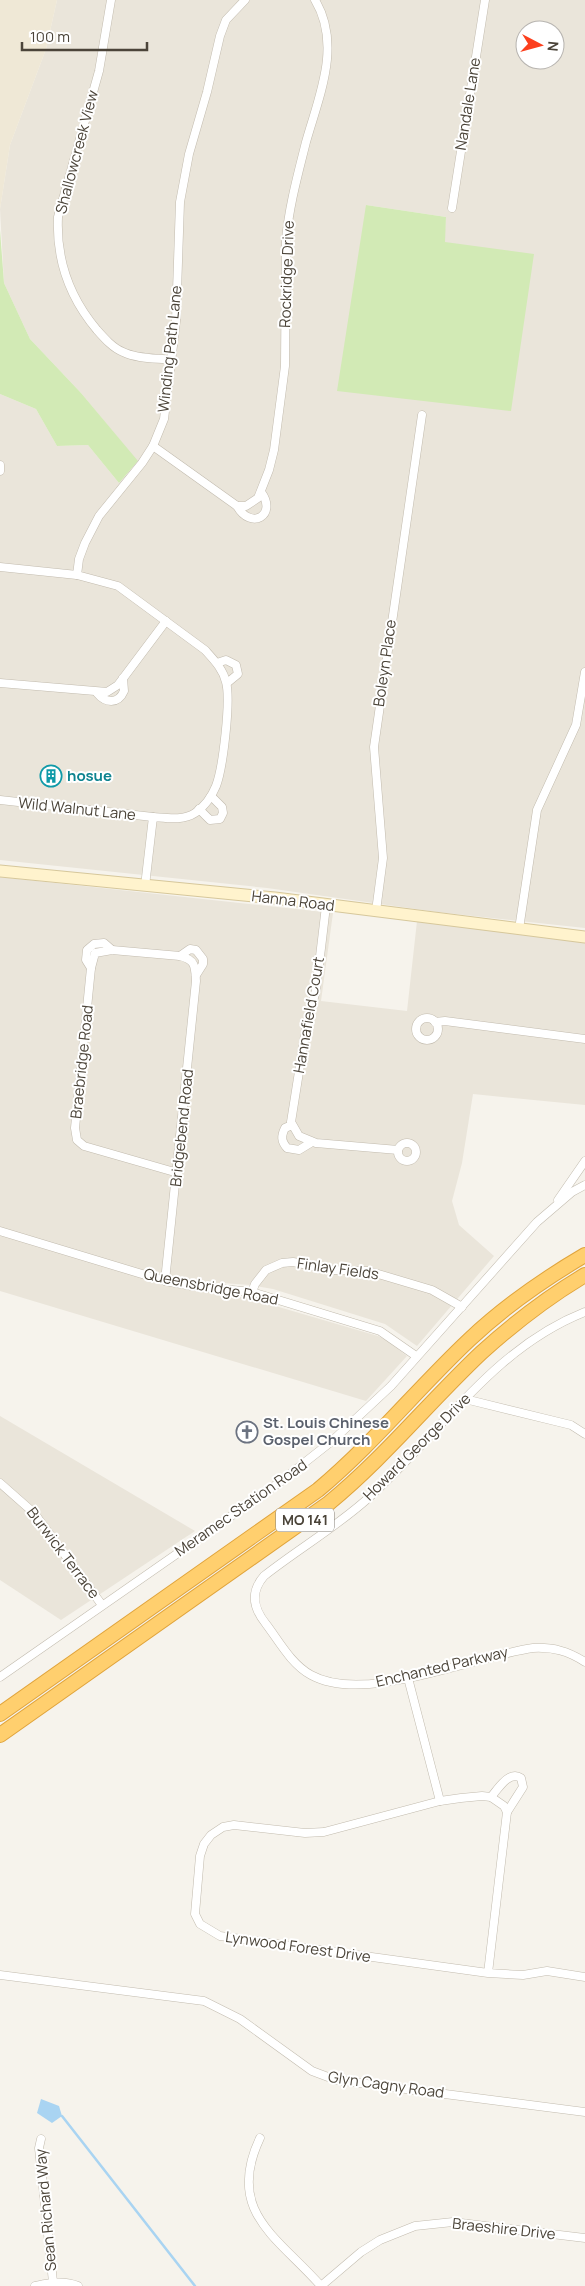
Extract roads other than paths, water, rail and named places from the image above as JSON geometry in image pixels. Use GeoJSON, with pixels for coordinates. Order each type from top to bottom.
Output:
{"type":"FeatureCollection","features":[{"type":"Feature","properties":{"kind":"highway","name":"MO 141"},"geometry":{"type":"LineString","coordinates":[[0,1714],[318,1490],[364,1450],[448,1362],[492,1320],[539,1284],[585,1255]]}},
{"type":"Feature","properties":{"kind":"highway","name":"MO 141"},"geometry":{"type":"LineString","coordinates":[[0,1735],[328,1503],[375,1464],[492,1343],[533,1310],[585,1275]]}},
{"type":"Feature","properties":{"kind":"street","name":"Shallowcreek View"},"geometry":{"type":"LineString","coordinates":[[111,0],[99,71],[58,217],[57,235],[60,257],[77,303],[112,346],[125,353],[172,360]]}},
{"type":"Feature","properties":{"kind":"street","name":"Winding Path Lane"},"geometry":{"type":"LineString","coordinates":[[77,575],[79,559],[99,516],[142,463],[153,446],[167,407],[176,321],[179,218],[185,177],[220,36],[226,20],[245,0]]}},
{"type":"Feature","properties":{"kind":"street","name":"Rockridge Drive"},"geometry":{"type":"LineString","coordinates":[[237,506],[253,504],[261,492],[274,450],[284,366],[288,219],[293,190],[321,94],[326,70],[328,40],[326,23],[316,0]]}},
{"type":"Feature","properties":{"kind":"street","name":"Nandale Lane"},"geometry":{"type":"LineString","coordinates":[[452,208],[485,0]]}},
{"type":"Feature","properties":{"kind":"street","name":"Boleyn Place"},"geometry":{"type":"LineString","coordinates":[[376,911],[383,858],[374,761],[375,734],[422,415]]}},
{"type":"Feature","properties":{"kind":"street"},"geometry":{"type":"LineString","coordinates":[[153,446],[237,506]]}},
{"type":"Feature","properties":{"kind":"street"},"geometry":{"type":"LineString","coordinates":[[0,465],[0,471]]}},
{"type":"Feature","properties":{"kind":"street","name":"Rockridge Drive"},"geometry":{"type":"LineString","coordinates":[[237,506],[244,516],[250,520],[258,519],[265,514],[267,508],[266,500],[261,492]]}},
{"type":"Feature","properties":{"kind":"street"},"geometry":{"type":"LineString","coordinates":[[0,567],[77,575],[118,586],[205,650],[218,663],[227,683],[228,711],[218,777],[211,796],[199,810],[186,817],[154,817],[145,886]]}},
{"type":"Feature","properties":{"kind":"street"},"geometry":{"type":"LineString","coordinates":[[0,683],[97,693],[107,692],[123,678],[166,621]]}},
{"type":"Feature","properties":{"kind":"street"},"geometry":{"type":"LineString","coordinates":[[218,663],[230,661],[236,665],[238,674],[227,683]]}},
{"type":"Feature","properties":{"kind":"street"},"geometry":{"type":"LineString","coordinates":[[519,929],[535,816],[540,799],[576,724],[585,672]]}},
{"type":"Feature","properties":{"kind":"street"},"geometry":{"type":"LineString","coordinates":[[199,810],[210,820],[220,819],[223,813],[222,807],[211,796]]}},
{"type":"Feature","properties":{"kind":"street","name":"Wild Walnut Lane"},"geometry":{"type":"LineString","coordinates":[[0,800],[154,817]]}},
{"type":"Feature","properties":{"kind":"street","name":"Hanna Road"},"geometry":{"type":"LineString","coordinates":[[0,871],[275,898],[326,906],[585,937]]}},
{"type":"Feature","properties":{"kind":"street","name":"Hannafield Court"},"geometry":{"type":"LineString","coordinates":[[326,906],[316,990],[306,1028],[292,1125],[284,1128],[281,1135],[283,1144],[287,1148],[300,1150],[312,1142],[398,1150]]}},
{"type":"Feature","properties":{"kind":"street","name":"Braebridge Road"},"geometry":{"type":"LineString","coordinates":[[91,968],[86,960],[87,950],[94,944],[104,943],[112,950]]}},
{"type":"Feature","properties":{"kind":"street","name":"Bridgebend Road"},"geometry":{"type":"LineString","coordinates":[[95,953],[112,950],[180,956],[190,958],[195,963],[196,975],[178,1173],[165,1281]]}},
{"type":"Feature","properties":{"kind":"street","name":"Braebridge Road"},"geometry":{"type":"LineString","coordinates":[[95,953],[91,968],[75,1128],[77,1140],[84,1146],[178,1173]]}},
{"type":"Feature","properties":{"kind":"street"},"geometry":{"type":"LineString","coordinates":[[435,1022],[445,1021],[585,1038]]}},
{"type":"Feature","properties":{"kind":"street"},"geometry":{"type":"LineString","coordinates":[[292,1125],[299,1136],[312,1142]]}},
{"type":"Feature","properties":{"kind":"street"},"geometry":{"type":"LineString","coordinates":[[553,1208],[585,1161]]}},
{"type":"Feature","properties":{"kind":"street","name":"Meramec Station Road"},"geometry":{"type":"LineString","coordinates":[[0,1677],[280,1482],[364,1412],[391,1386],[537,1222],[585,1184]]}},
{"type":"Feature","properties":{"kind":"street","name":"Queensbridge Road"},"geometry":{"type":"LineString","coordinates":[[0,1231],[165,1281],[192,1286],[252,1292],[380,1331],[416,1356]]}},
{"type":"Feature","properties":{"kind":"street","name":"Finlay Fields"},"geometry":{"type":"LineString","coordinates":[[252,1292],[255,1284],[266,1270],[282,1263],[293,1262],[332,1270],[368,1271],[432,1290],[462,1307]]}},
{"type":"Feature","properties":{"kind":"street","name":"Howard George Drive"},"geometry":{"type":"LineString","coordinates":[[255,1592],[264,1576],[364,1501],[404,1463],[494,1369],[528,1343],[563,1322],[585,1312]]}},
{"type":"Feature","properties":{"kind":"street"},"geometry":{"type":"LineString","coordinates":[[465,1399],[571,1425],[585,1434]]}},
{"type":"Feature","properties":{"kind":"street","name":"Burwick Terrace"},"geometry":{"type":"LineString","coordinates":[[0,1483],[13,1492],[34,1513],[102,1605]]}},
{"type":"Feature","properties":{"kind":"street","name":"Enchanted Parkway"},"geometry":{"type":"LineString","coordinates":[[255,1592],[258,1613],[292,1659],[311,1676],[344,1684],[360,1685],[408,1678],[517,1650],[533,1648],[552,1647],[576,1656],[585,1662]]}},
{"type":"Feature","properties":{"kind":"street"},"geometry":{"type":"LineString","coordinates":[[408,1678],[440,1801]]}},
{"type":"Feature","properties":{"kind":"street"},"geometry":{"type":"LineString","coordinates":[[488,1974],[507,1812],[523,1787],[521,1778],[516,1776],[510,1776],[491,1797],[504,1806],[507,1812]]}},
{"type":"Feature","properties":{"kind":"street","name":"Lynwood Forest Drive"},"geometry":{"type":"LineString","coordinates":[[491,1797],[482,1796],[440,1801],[324,1832],[305,1833],[234,1825],[222,1827],[210,1835],[204,1844],[199,1865],[195,1914],[200,1924],[220,1936],[488,1974],[523,1975],[547,1972],[585,1977]]}},
{"type":"Feature","properties":{"kind":"street","name":"Glyn Cagny Road"},"geometry":{"type":"LineString","coordinates":[[0,1975],[210,2003],[240,2019],[312,2072],[336,2080],[585,2112]]}},
{"type":"Feature","properties":{"kind":"street"},"geometry":{"type":"LineString","coordinates":[[260,2138],[250,2162],[248,2188],[256,2213],[277,2242],[321,2286]]}},
{"type":"Feature","properties":{"kind":"street","name":"Sean Richard Way"},"geometry":{"type":"LineString","coordinates":[[41,2139],[39,2148],[52,2282]]}},
{"type":"Feature","properties":{"kind":"street","name":"Braeshire Drive"},"geometry":{"type":"LineString","coordinates":[[321,2286],[361,2252],[380,2240],[415,2226],[452,2222],[585,2238]]}},
{"type":"Feature","properties":{"kind":"street"},"geometry":{"type":"LineString","coordinates":[[35,2286],[52,2282],[69,2282],[78,2286]]}},
{"type":"Feature","properties":{"kind":"water"},"geometry":{"type":"Polygon","coordinates":[[[41,2099],[59,2106],[62,2116],[52,2123],[37,2113],[41,2099]]]}},
{"type":"Feature","properties":{"kind":"waterway"},"geometry":{"type":"LineString","coordinates":[[62,2116],[195,2286]]}},
{"type":"Feature","properties":{"kind":"place","name":"hosue"},"geometry":{"type":"Point","coordinates":[51,776]}},
{"type":"Feature","properties":{"kind":"place","name":"St. Louis Chinese Gospel Church"},"geometry":{"type":"Point","coordinates":[247,1432]}}]}
